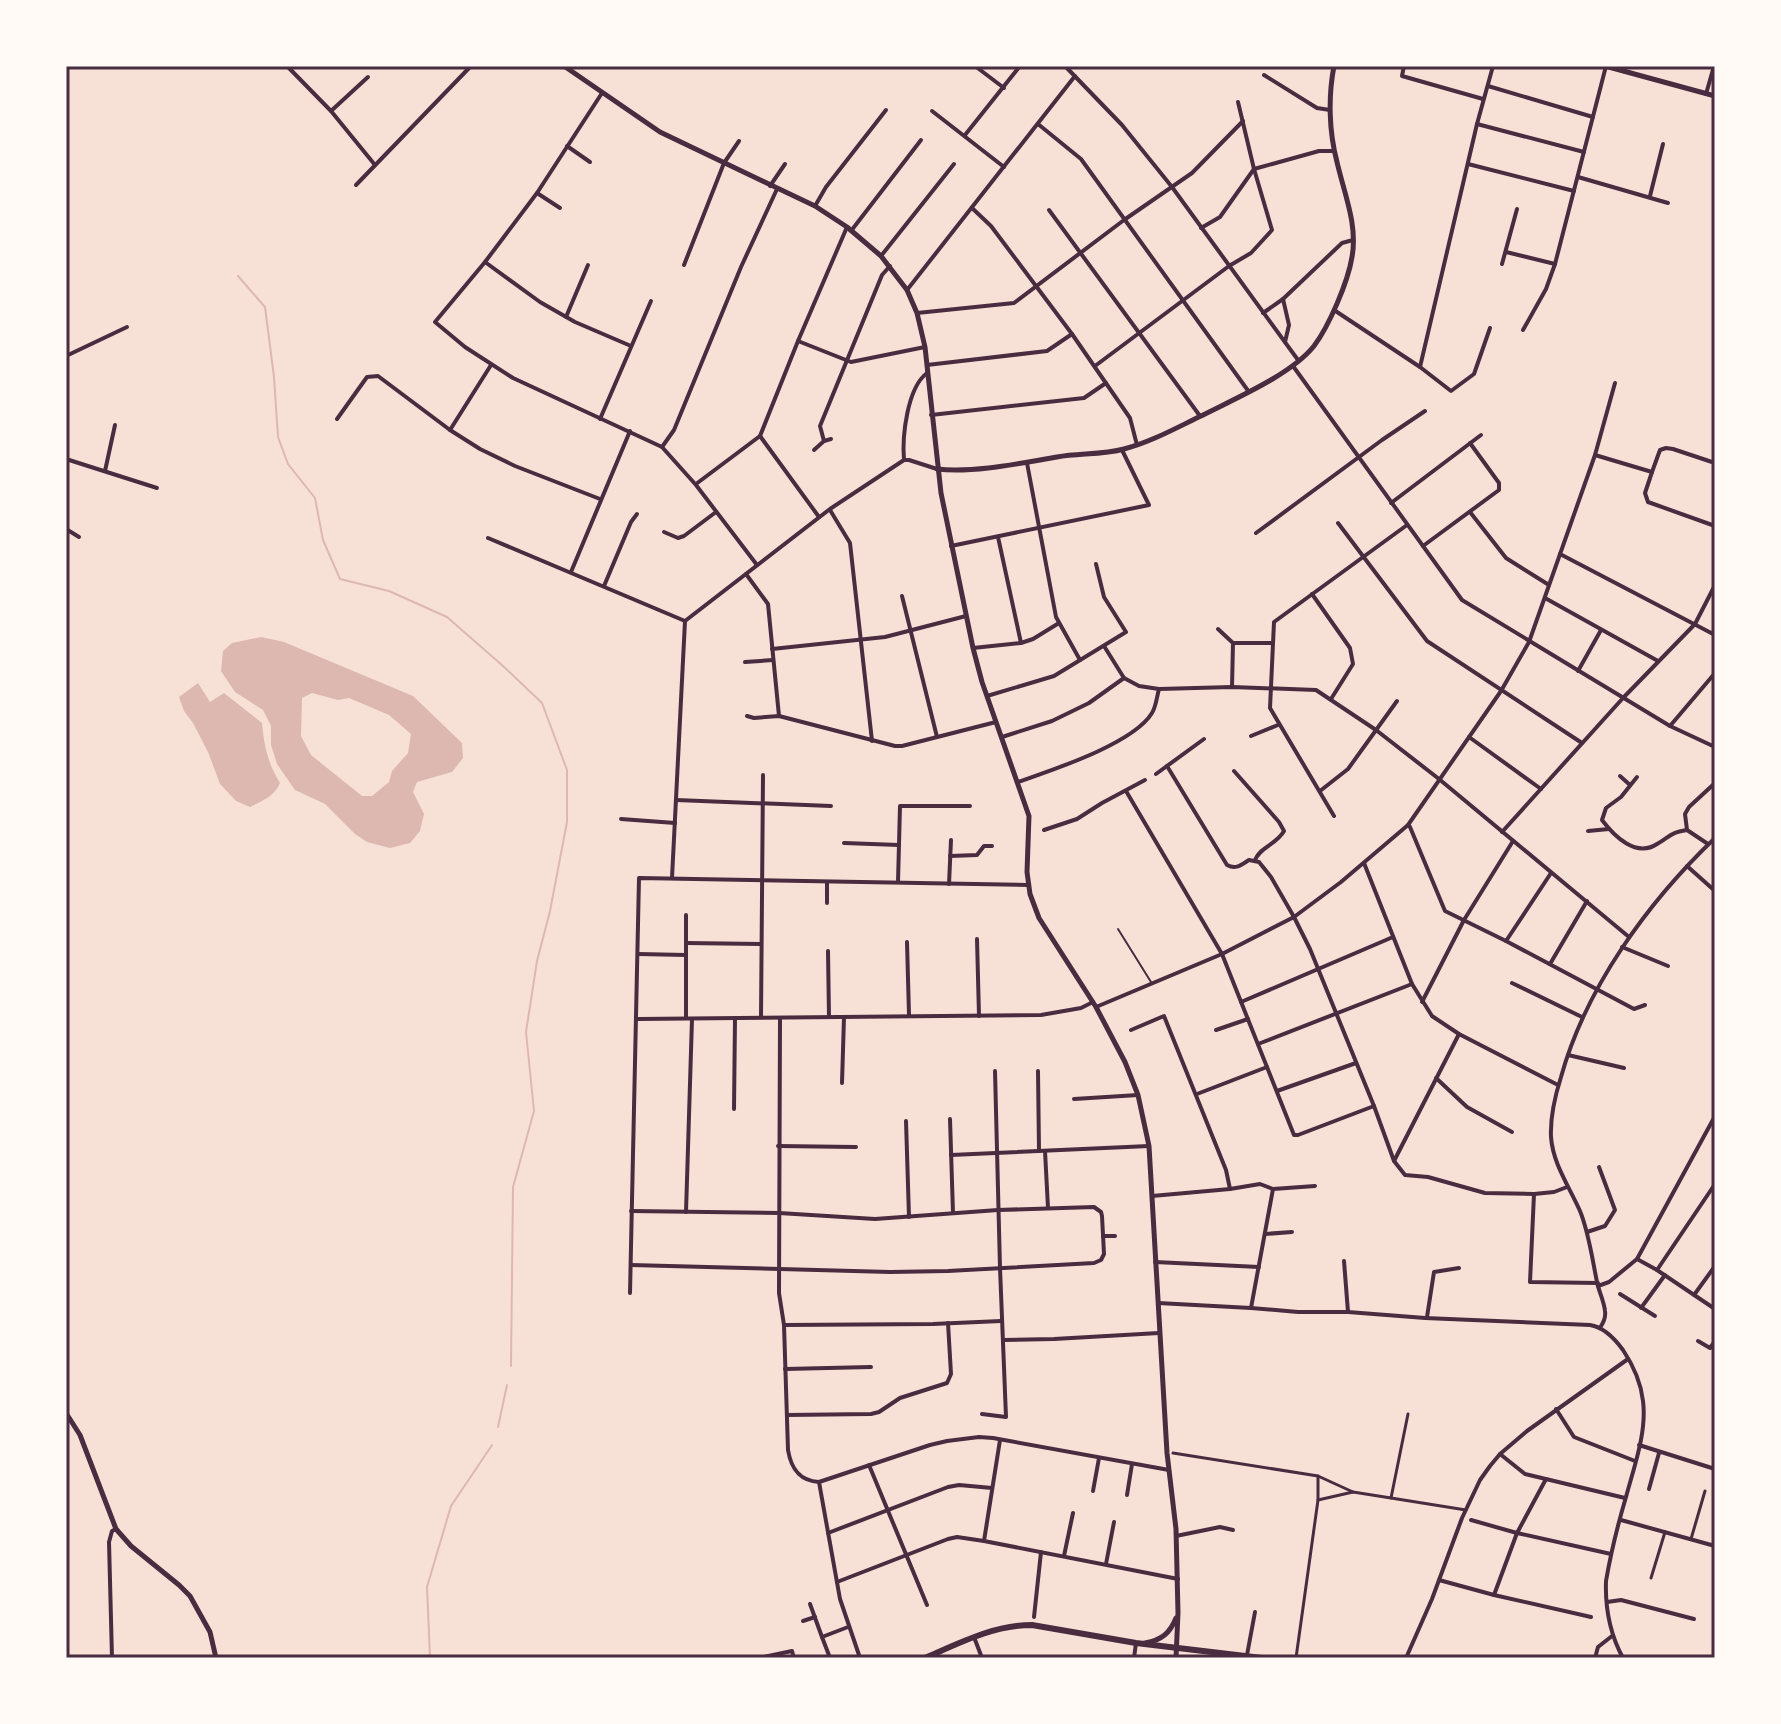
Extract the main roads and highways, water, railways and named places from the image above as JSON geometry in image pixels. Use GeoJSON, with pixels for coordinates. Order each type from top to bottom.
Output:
{"type":"FeatureCollection","features":[{"type":"Feature","properties":{"kind":"main road"},"geometry":{"type":"LineString","coordinates":[[926,1658],[974,1637],[1032,1625],[1138,1643],[1262,1658]]}},
{"type":"Feature","properties":{"kind":"waterway"},"geometry":{"type":"LineString","coordinates":[[238,276],[265,307],[278,437],[288,464],[315,498],[323,540],[340,579],[389,591],[447,617],[542,703],[567,770],[567,822],[537,961],[526,1032],[534,1111],[513,1187],[511,1366]]}},
{"type":"Feature","properties":{"kind":"waterway"},"geometry":{"type":"LineString","coordinates":[[498,1427],[507,1385]]}},
{"type":"Feature","properties":{"kind":"waterway"},"geometry":{"type":"LineString","coordinates":[[430,1658],[427,1587],[451,1506],[492,1445]]}}]}
